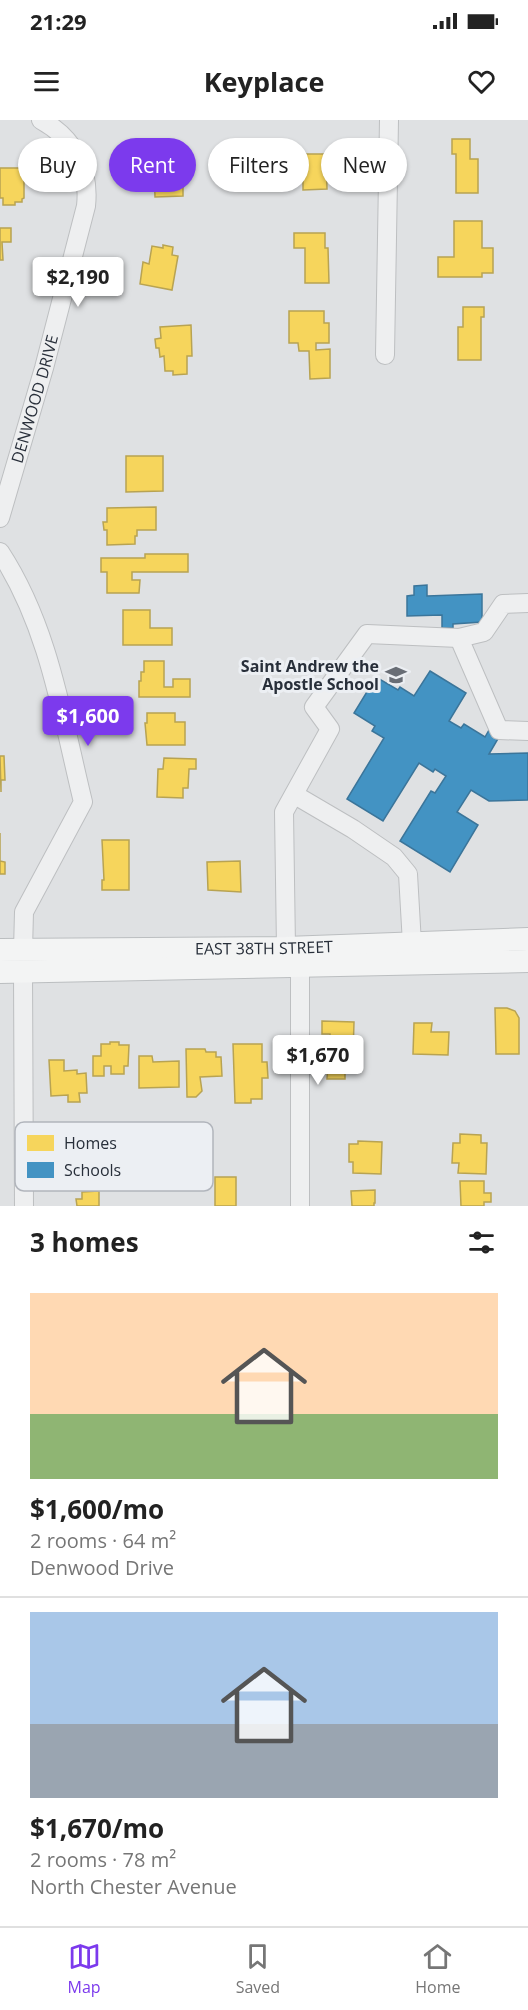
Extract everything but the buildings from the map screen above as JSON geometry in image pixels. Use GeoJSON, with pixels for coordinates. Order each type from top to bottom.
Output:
{"type":"FeatureCollection","features":[{"type":"Feature","properties":{"kind":"main road","name":"EAST 38TH STREET"},"geometry":{"type":"LineString","coordinates":[[0,972],[23,960],[528,939]]}},
{"type":"Feature","properties":{"kind":"main road","name":"EAST 38TH STREET"},"geometry":{"type":"LineString","coordinates":[[0,950],[23,960],[300,965],[528,961]]}},
{"type":"Feature","properties":{"kind":"street","name":"DENWOOD DRIVE"},"geometry":{"type":"LineString","coordinates":[[0,518],[44,368],[86,207],[87,182],[79,158],[59,131],[41,120]]}},
{"type":"Feature","properties":{"kind":"street"},"geometry":{"type":"LineString","coordinates":[[386,355],[389,120]]}},
{"type":"Feature","properties":{"kind":"street"},"geometry":{"type":"LineString","coordinates":[[0,552],[24,595],[45,646],[83,802],[24,912],[24,1122]]}},
{"type":"Feature","properties":{"kind":"street"},"geometry":{"type":"LineString","coordinates":[[286,948],[284,812],[330,729],[314,707],[367,634],[459,639],[484,632],[503,604],[528,603]]}},
{"type":"Feature","properties":{"kind":"street"},"geometry":{"type":"LineString","coordinates":[[459,639],[499,730],[528,731]]}},
{"type":"Feature","properties":{"kind":"street"},"geometry":{"type":"LineString","coordinates":[[295,795],[361,834],[394,857],[408,874],[412,944]]}},
{"type":"Feature","properties":{"kind":"street"},"geometry":{"type":"LineString","coordinates":[[300,965],[300,1206]]}},
{"type":"Feature","properties":{"kind":"street"},"geometry":{"type":"LineString","coordinates":[[24,1191],[24,1206]]}},
{"type":"Feature","properties":{"kind":"place","name":"Saint Andrew the Apostle School"},"geometry":{"type":"Point","coordinates":[396,675]}}]}
